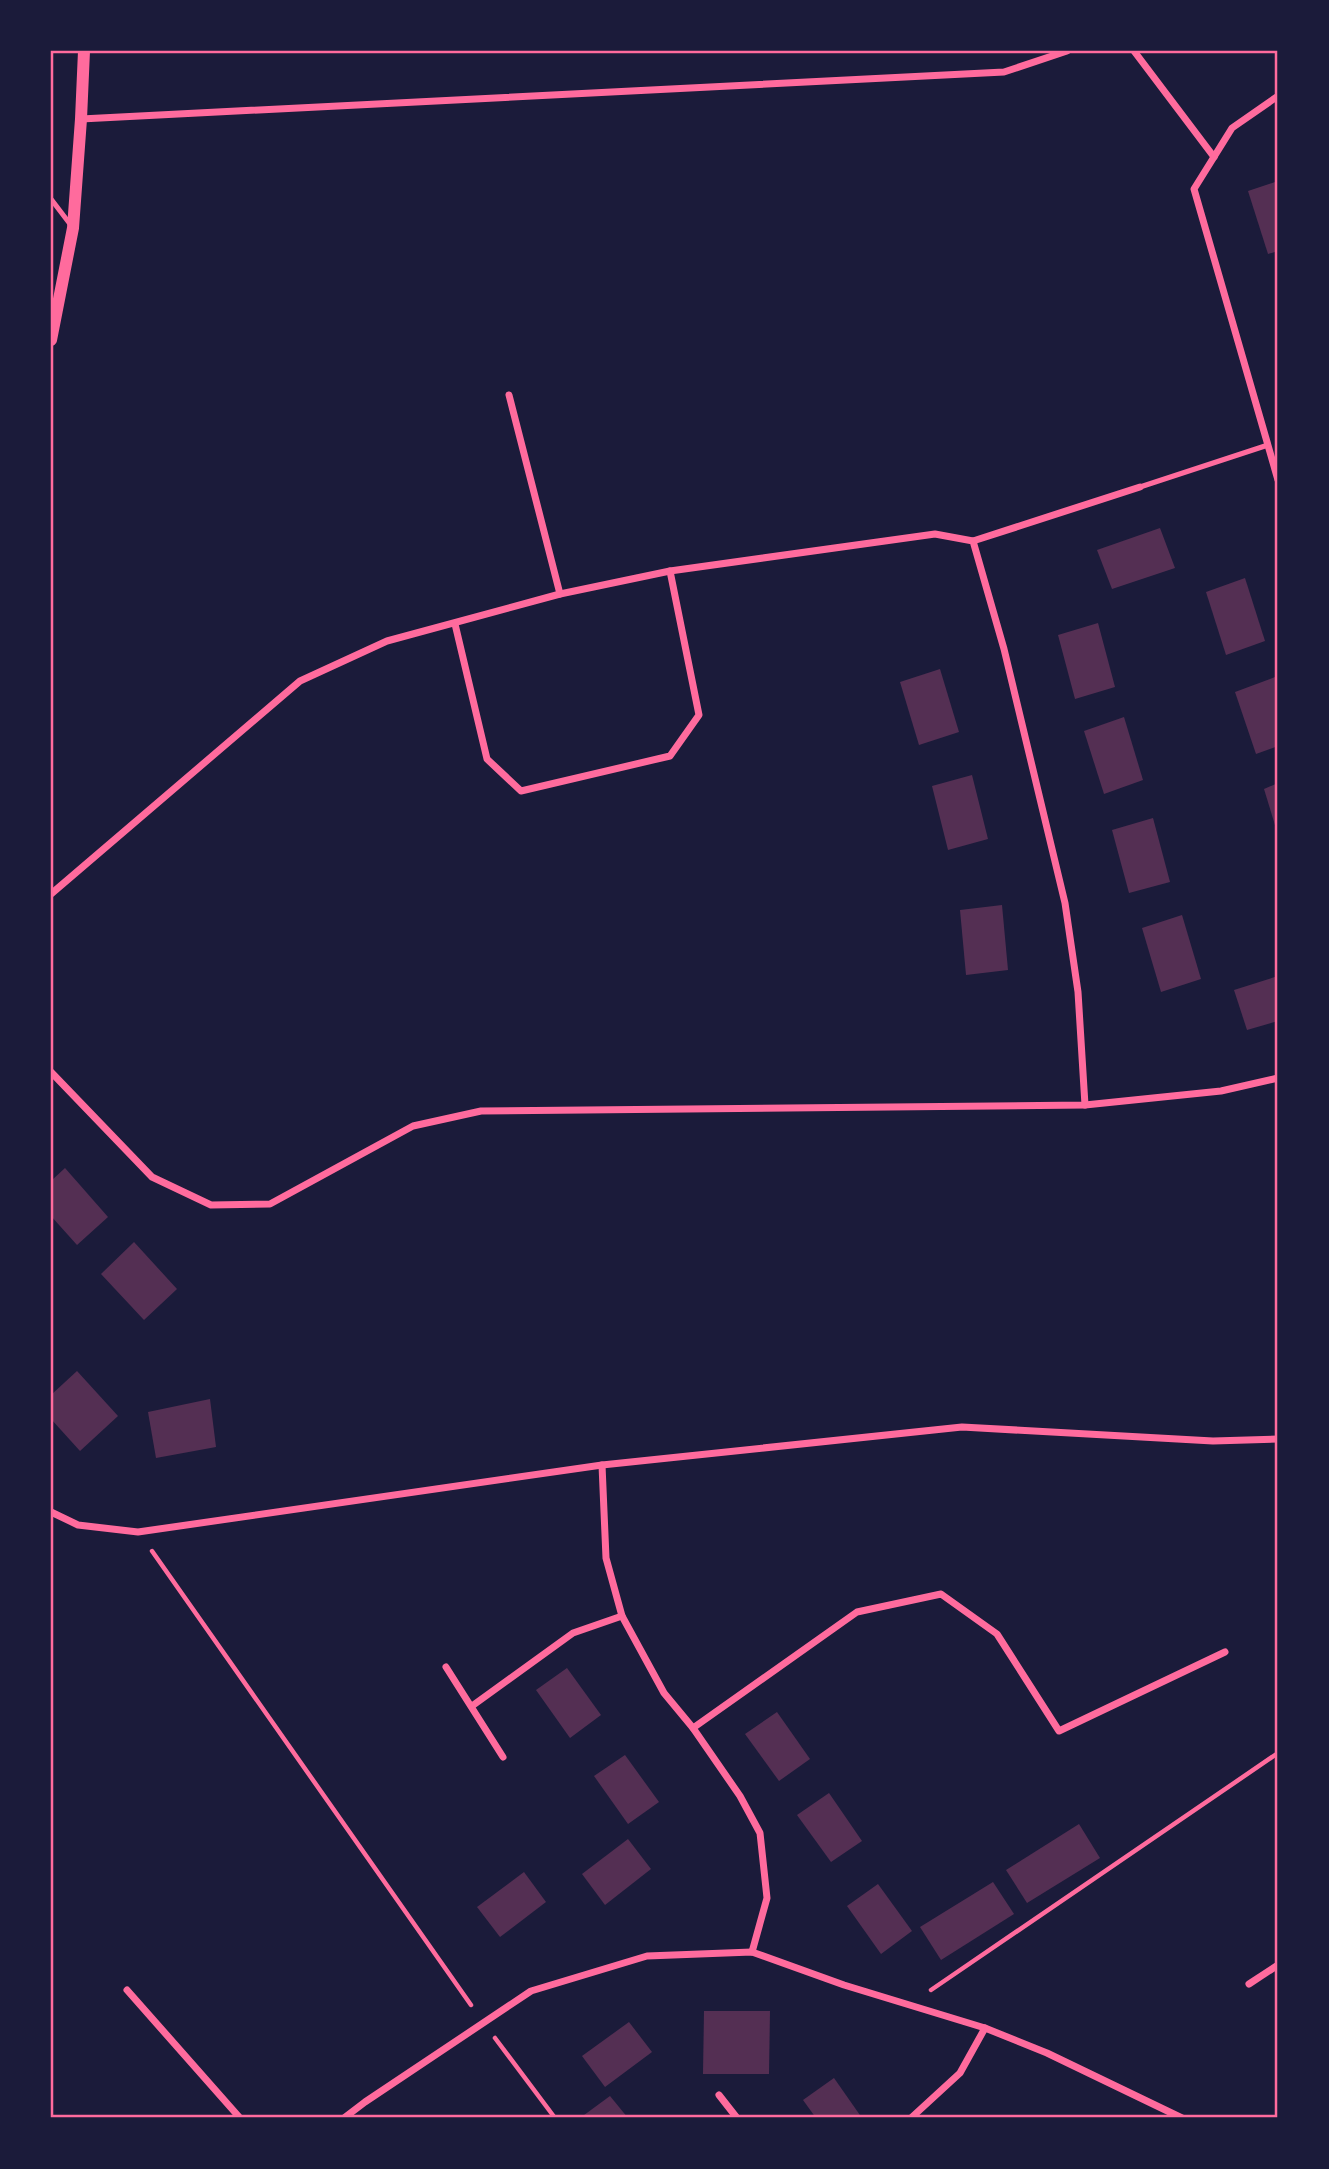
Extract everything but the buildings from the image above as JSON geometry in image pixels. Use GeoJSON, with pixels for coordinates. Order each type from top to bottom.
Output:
{"type":"FeatureCollection","features":[{"type":"Feature","properties":{"kind":"street"},"geometry":{"type":"LineString","coordinates":[[51,340],[73,228],[84,51]]}},
{"type":"Feature","properties":{"kind":"street"},"geometry":{"type":"LineString","coordinates":[[81,119],[1004,72],[1068,51]]}},
{"type":"Feature","properties":{"kind":"street"},"geometry":{"type":"LineString","coordinates":[[1134,51],[1214,157]]}},
{"type":"Feature","properties":{"kind":"street"},"geometry":{"type":"LineString","coordinates":[[1278,96],[1232,128],[1194,189],[1278,480]]}},
{"type":"Feature","properties":{"kind":"street"},"geometry":{"type":"LineString","coordinates":[[509,395],[560,594]]}},
{"type":"Feature","properties":{"kind":"street"},"geometry":{"type":"LineString","coordinates":[[51,894],[300,681],[387,641],[560,594],[670,571],[935,534],[974,541],[1140,487]]}},
{"type":"Feature","properties":{"kind":"street"},"geometry":{"type":"LineString","coordinates":[[974,541],[1004,649],[1065,903],[1078,992],[1085,1105]]}},
{"type":"Feature","properties":{"kind":"street"},"geometry":{"type":"LineString","coordinates":[[455,624],[487,759],[521,791],[670,756],[699,715],[670,571]]}},
{"type":"Feature","properties":{"kind":"street"},"geometry":{"type":"LineString","coordinates":[[51,1072],[152,1177],[211,1205],[270,1204],[413,1126],[481,1111],[1085,1105],[1221,1091],[1278,1078]]}},
{"type":"Feature","properties":{"kind":"street"},"geometry":{"type":"LineString","coordinates":[[51,1513],[78,1525],[138,1532],[602,1465],[962,1427],[1213,1441],[1278,1439]]}},
{"type":"Feature","properties":{"kind":"street"},"geometry":{"type":"LineString","coordinates":[[602,1465],[606,1558],[622,1616],[664,1693],[740,1796],[760,1833],[767,1898],[752,1952]]}},
{"type":"Feature","properties":{"kind":"street"},"geometry":{"type":"LineString","coordinates":[[692,1728],[857,1612],[942,1594],[997,1634],[1059,1731],[1225,1652]]}},
{"type":"Feature","properties":{"kind":"street"},"geometry":{"type":"LineString","coordinates":[[472,1706],[573,1633],[622,1616]]}},
{"type":"Feature","properties":{"kind":"street"},"geometry":{"type":"LineString","coordinates":[[446,1667],[503,1757]]}},
{"type":"Feature","properties":{"kind":"street"},"geometry":{"type":"LineString","coordinates":[[344,2118],[531,1991],[647,1956],[752,1952],[908,2006],[985,2028],[1047,2053],[1182,2118]]}},
{"type":"Feature","properties":{"kind":"street"},"geometry":{"type":"LineString","coordinates":[[1249,1983],[1278,1965]]}},
{"type":"Feature","properties":{"kind":"street"},"geometry":{"type":"LineString","coordinates":[[127,1990],[240,2118]]}},
{"type":"Feature","properties":{"kind":"street"},"geometry":{"type":"LineString","coordinates":[[911,2118],[961,2073],[985,2028]]}},
{"type":"Feature","properties":{"kind":"street"},"geometry":{"type":"LineString","coordinates":[[719,2095],[737,2118]]}},
{"type":"Feature","properties":{"kind":"lane"},"geometry":{"type":"LineString","coordinates":[[51,199],[73,228]]}},
{"type":"Feature","properties":{"kind":"lane"},"geometry":{"type":"LineString","coordinates":[[1140,487],[1268,445]]}},
{"type":"Feature","properties":{"kind":"path"},"geometry":{"type":"LineString","coordinates":[[138,1532],[482,2022],[555,2118]]}},
{"type":"Feature","properties":{"kind":"path"},"geometry":{"type":"LineString","coordinates":[[908,2006],[1278,1753]]}}]}
